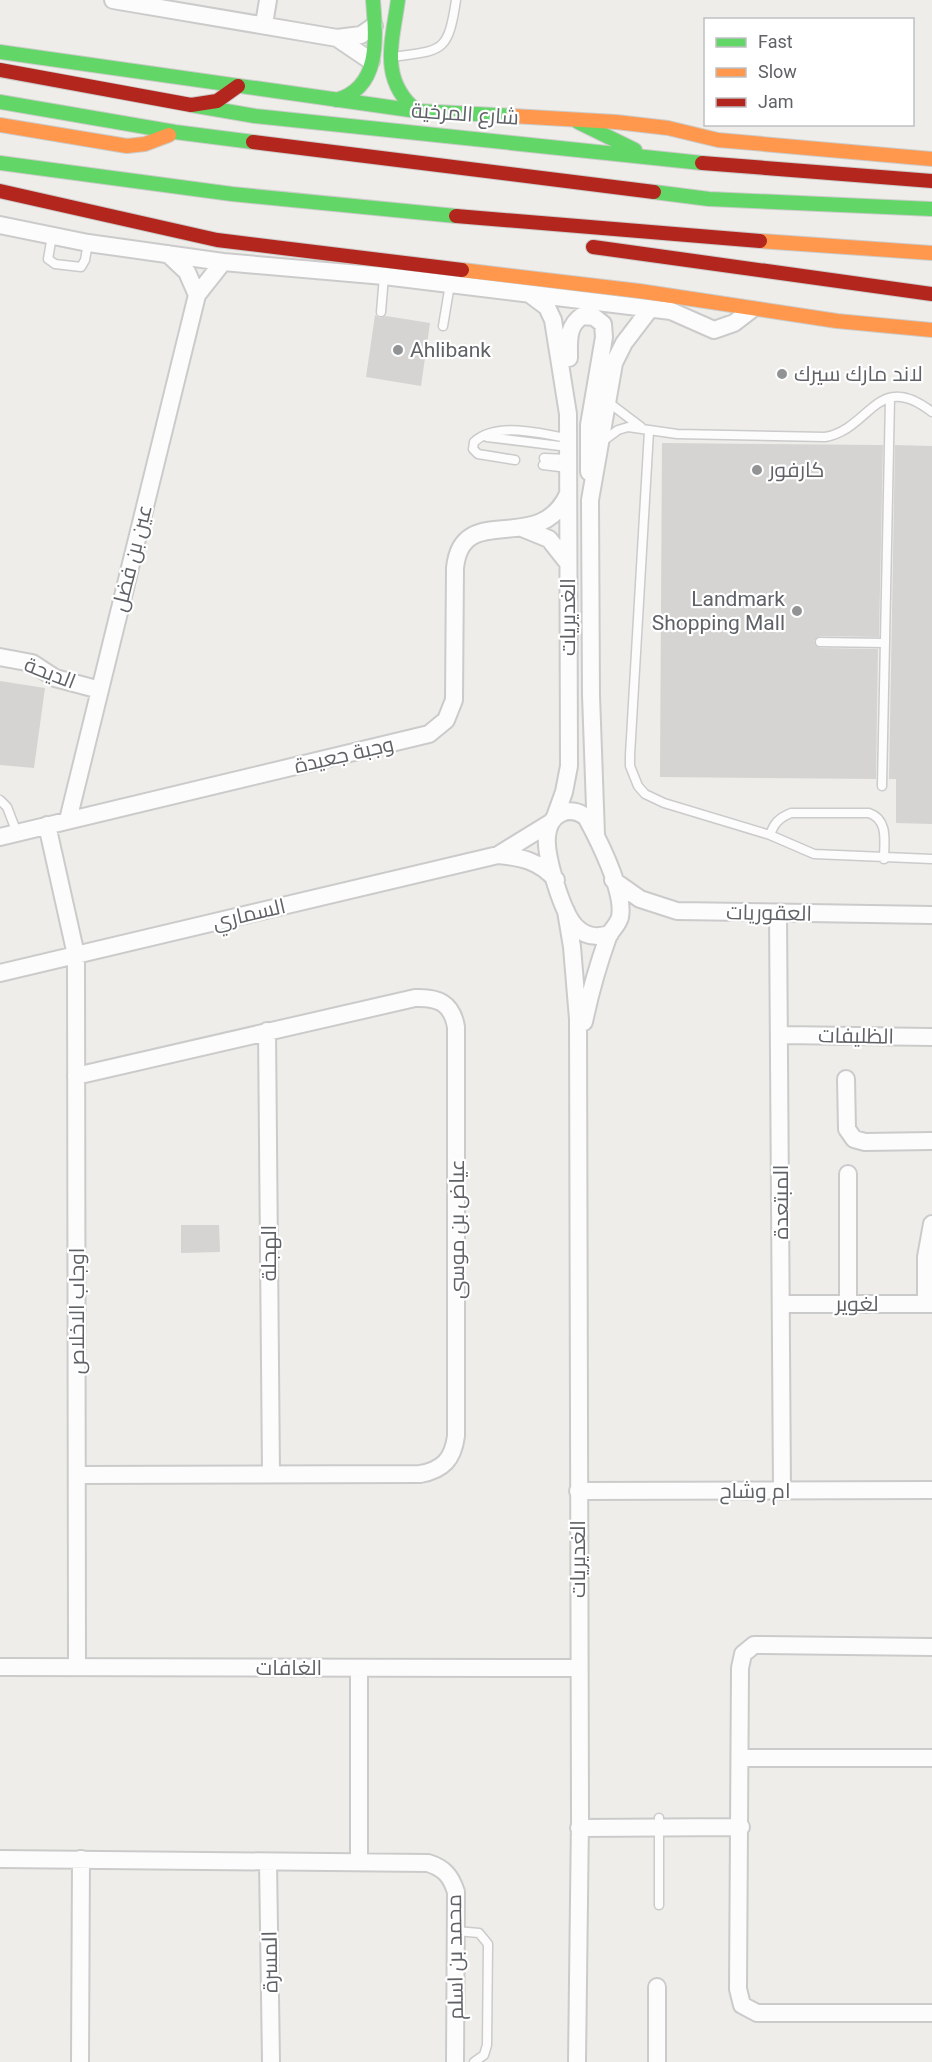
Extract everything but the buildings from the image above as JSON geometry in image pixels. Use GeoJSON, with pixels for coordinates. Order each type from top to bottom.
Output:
{"type":"FeatureCollection","features":[{"type":"Feature","properties":{"kind":"main road"},"geometry":{"type":"LineString","coordinates":[[336,100],[358,92],[367,78],[374,26],[373,0]]}},
{"type":"Feature","properties":{"kind":"main road"},"geometry":{"type":"LineString","coordinates":[[398,0],[391,57],[394,86],[403,101],[417,111]]}},
{"type":"Feature","properties":{"kind":"main road","name":"شارع المرخية"},"geometry":{"type":"LineString","coordinates":[[0,52],[417,111],[578,122],[616,122],[668,128],[718,140],[932,159]]}},
{"type":"Feature","properties":{"kind":"main road"},"geometry":{"type":"LineString","coordinates":[[0,70],[255,116],[652,159],[932,181]]}},
{"type":"Feature","properties":{"kind":"main road"},"geometry":{"type":"LineString","coordinates":[[191,105],[217,100],[238,86]]}},
{"type":"Feature","properties":{"kind":"main road"},"geometry":{"type":"LineString","coordinates":[[0,102],[175,132],[709,199],[932,209]]}},
{"type":"Feature","properties":{"kind":"main road"},"geometry":{"type":"LineString","coordinates":[[578,122],[652,159]]}},
{"type":"Feature","properties":{"kind":"main road"},"geometry":{"type":"LineString","coordinates":[[0,125],[127,146],[145,144],[175,132]]}},
{"type":"Feature","properties":{"kind":"main road"},"geometry":{"type":"LineString","coordinates":[[0,163],[274,199],[518,221],[932,253]]}},
{"type":"Feature","properties":{"kind":"main road"},"geometry":{"type":"LineString","coordinates":[[0,191],[217,240],[639,291],[751,310],[932,330]]}},
{"type":"Feature","properties":{"kind":"main road"},"geometry":{"type":"LineString","coordinates":[[518,221],[540,238]]}},
{"type":"Feature","properties":{"kind":"main road"},"geometry":{"type":"LineString","coordinates":[[577,244],[932,294]]}},
{"type":"Feature","properties":{"kind":"street"},"geometry":{"type":"LineString","coordinates":[[113,0],[337,38],[361,35],[374,26]]}},
{"type":"Feature","properties":{"kind":"street"},"geometry":{"type":"LineString","coordinates":[[264,24],[267,0]]}},
{"type":"Feature","properties":{"kind":"street"},"geometry":{"type":"LineString","coordinates":[[337,38],[371,61]]}},
{"type":"Feature","properties":{"kind":"street"},"geometry":{"type":"LineString","coordinates":[[0,239],[8,227],[88,243],[223,262],[384,276],[650,309],[684,315],[714,330],[734,324],[751,310]]}},
{"type":"Feature","properties":{"kind":"street"},"geometry":{"type":"LineString","coordinates":[[168,254],[187,272],[197,295]]}},
{"type":"Feature","properties":{"kind":"street","name":"عين بن فضل"},"geometry":{"type":"LineString","coordinates":[[68,820],[197,295],[223,262]]}},
{"type":"Feature","properties":{"kind":"street","name":"الغديريات"},"geometry":{"type":"LineString","coordinates":[[527,294],[547,307],[553,320],[568,414]]}},
{"type":"Feature","properties":{"kind":"street","name":"الغديريات"},"geometry":{"type":"LineString","coordinates":[[590,500],[614,363],[624,343],[650,309]]}},
{"type":"Feature","properties":{"kind":"street","name":"الغديريات"},"geometry":{"type":"LineString","coordinates":[[577,1055],[594,981],[610,934],[620,916],[614,880],[596,835],[591,695],[590,425],[604,337],[603,324],[594,317],[582,316],[573,322],[569,337],[569,766],[564,792],[553,820],[547,847],[566,911],[576,983],[580,1824],[577,2062]]}},
{"type":"Feature","properties":{"kind":"street","name":"وجبة جعيدة"},"geometry":{"type":"LineString","coordinates":[[0,837],[418,739],[439,728],[451,710],[454,700],[455,568],[458,549],[463,541],[478,532],[521,528],[546,521],[559,509],[568,494]]}},
{"type":"Feature","properties":{"kind":"street","name":"وجبة جعيدة"},"geometry":{"type":"LineString","coordinates":[[521,528],[549,539],[568,563]]}},
{"type":"Feature","properties":{"kind":"street","name":"الديحة"},"geometry":{"type":"LineString","coordinates":[[0,657],[32,663],[55,678],[100,690]]}},
{"type":"Feature","properties":{"kind":"street"},"geometry":{"type":"LineString","coordinates":[[553,820],[571,810],[580,813],[586,817],[596,835]]}},
{"type":"Feature","properties":{"kind":"street","name":"السماري"},"geometry":{"type":"LineString","coordinates":[[0,973],[498,855],[553,820]]}},
{"type":"Feature","properties":{"kind":"street","name":"اوجاب الاخلاص"},"geometry":{"type":"LineString","coordinates":[[47,825],[76,955],[77,1667]]}},
{"type":"Feature","properties":{"kind":"street","name":"السماري"},"geometry":{"type":"LineString","coordinates":[[498,855],[526,859],[548,870],[556,880]]}},
{"type":"Feature","properties":{"kind":"street","name":"العقوريات"},"geometry":{"type":"LineString","coordinates":[[614,880],[640,899],[677,911],[932,915]]}},
{"type":"Feature","properties":{"kind":"street"},"geometry":{"type":"LineString","coordinates":[[566,911],[575,926],[584,933],[600,937],[610,934]]}},
{"type":"Feature","properties":{"kind":"street","name":"المبتعدة"},"geometry":{"type":"LineString","coordinates":[[778,913],[781,1035],[782,1491]]}},
{"type":"Feature","properties":{"kind":"street","name":"عياض بن موسى"},"geometry":{"type":"LineString","coordinates":[[76,1076],[415,998],[433,998],[445,1003],[454,1015],[456,1027],[457,1306],[454,1449],[446,1463],[436,1471],[420,1474],[77,1475]]}},
{"type":"Feature","properties":{"kind":"street","name":"الهجلة"},"geometry":{"type":"LineString","coordinates":[[267,1032],[271,1474]]}},
{"type":"Feature","properties":{"kind":"street","name":"الظليفات"},"geometry":{"type":"LineString","coordinates":[[781,1035],[932,1037]]}},
{"type":"Feature","properties":{"kind":"street"},"geometry":{"type":"LineString","coordinates":[[846,1079],[847,1129],[854,1139],[865,1142],[932,1141]]}},
{"type":"Feature","properties":{"kind":"street"},"geometry":{"type":"LineString","coordinates":[[848,1174],[848,1304]]}},
{"type":"Feature","properties":{"kind":"street"},"geometry":{"type":"LineString","coordinates":[[929,1304],[926,1257],[932,1224]]}},
{"type":"Feature","properties":{"kind":"street","name":"لغوير"},"geometry":{"type":"LineString","coordinates":[[781,1304],[929,1304]]}},
{"type":"Feature","properties":{"kind":"street","name":"ام وشاح"},"geometry":{"type":"LineString","coordinates":[[578,1491],[932,1490]]}},
{"type":"Feature","properties":{"kind":"street"},"geometry":{"type":"LineString","coordinates":[[932,1647],[760,1645],[748,1648],[741,1660],[738,1989],[742,2005],[748,2011],[932,2013]]}},
{"type":"Feature","properties":{"kind":"street","name":"الغافات"},"geometry":{"type":"LineString","coordinates":[[0,1667],[579,1668]]}},
{"type":"Feature","properties":{"kind":"street"},"geometry":{"type":"LineString","coordinates":[[359,1668],[359,1860]]}},
{"type":"Feature","properties":{"kind":"street"},"geometry":{"type":"LineString","coordinates":[[741,1758],[932,1758]]}},
{"type":"Feature","properties":{"kind":"street"},"geometry":{"type":"LineString","coordinates":[[580,1824],[741,1822]]}},
{"type":"Feature","properties":{"kind":"street","name":"محمد بن اسلم"},"geometry":{"type":"LineString","coordinates":[[0,1859],[268,1862],[359,1860],[428,1863],[438,1866],[453,1882],[456,1931],[455,2062]]}},
{"type":"Feature","properties":{"kind":"street"},"geometry":{"type":"LineString","coordinates":[[80,2062],[81,1859]]}},
{"type":"Feature","properties":{"kind":"street","name":"المسرة"},"geometry":{"type":"LineString","coordinates":[[268,1862],[271,2062]]}},
{"type":"Feature","properties":{"kind":"street"},"geometry":{"type":"LineString","coordinates":[[657,1987],[657,2062]]}},
{"type":"Feature","properties":{"kind":"lane"},"geometry":{"type":"LineString","coordinates":[[391,57],[435,50],[445,44],[450,35],[456,0]]}},
{"type":"Feature","properties":{"kind":"lane"},"geometry":{"type":"LineString","coordinates":[[52,236],[48,259],[56,264],[81,267],[86,260],[88,243]]}},
{"type":"Feature","properties":{"kind":"lane"},"geometry":{"type":"LineString","coordinates":[[381,312],[384,276]]}},
{"type":"Feature","properties":{"kind":"lane"},"geometry":{"type":"LineString","coordinates":[[443,326],[450,284]]}},
{"type":"Feature","properties":{"kind":"lane"},"geometry":{"type":"LineString","coordinates":[[882,786],[890,398]]}},
{"type":"Feature","properties":{"kind":"lane"},"geometry":{"type":"LineString","coordinates":[[601,443],[609,435],[628,427],[677,435],[825,437],[847,431],[879,401],[890,398],[912,400],[932,412]]}},
{"type":"Feature","properties":{"kind":"lane"},"geometry":{"type":"LineString","coordinates":[[607,400],[626,418],[649,431]]}},
{"type":"Feature","properties":{"kind":"lane"},"geometry":{"type":"LineString","coordinates":[[515,460],[478,454],[473,449],[474,442],[483,436],[505,431],[568,453]]}},
{"type":"Feature","properties":{"kind":"lane"},"geometry":{"type":"LineString","coordinates":[[649,431],[630,755],[633,776],[638,786],[654,800],[770,835],[814,854],[932,860]]}},
{"type":"Feature","properties":{"kind":"lane"},"geometry":{"type":"LineString","coordinates":[[544,461],[568,453]]}},
{"type":"Feature","properties":{"kind":"lane"},"geometry":{"type":"LineString","coordinates":[[820,642],[885,643]]}},
{"type":"Feature","properties":{"kind":"lane"},"geometry":{"type":"LineString","coordinates":[[0,800],[7,807],[17,833]]}},
{"type":"Feature","properties":{"kind":"lane"},"geometry":{"type":"LineString","coordinates":[[770,835],[781,817],[791,813],[869,813],[875,815],[884,827],[884,859]]}},
{"type":"Feature","properties":{"kind":"lane"},"geometry":{"type":"LineString","coordinates":[[659,1823],[659,1905]]}},
{"type":"Feature","properties":{"kind":"lane"},"geometry":{"type":"LineString","coordinates":[[456,1931],[479,1933],[488,1944],[487,2045],[484,2055],[474,2062]]}},
{"type":"Feature","properties":{"kind":"traffic: fast"},"geometry":{"type":"LineString","coordinates":[[336,100],[351,94],[361,85],[368,73],[374,45],[373,0]]}},
{"type":"Feature","properties":{"kind":"traffic: fast"},"geometry":{"type":"LineString","coordinates":[[398,0],[391,46],[393,74],[397,87],[417,111]]}},
{"type":"Feature","properties":{"kind":"traffic: fast"},"geometry":{"type":"LineString","coordinates":[[0,52],[417,111],[513,116]]}},
{"type":"Feature","properties":{"kind":"traffic: fast"},"geometry":{"type":"LineString","coordinates":[[0,102],[175,132],[253,142]]}},
{"type":"Feature","properties":{"kind":"traffic: fast"},"geometry":{"type":"LineString","coordinates":[[191,105],[255,116],[702,163]]}},
{"type":"Feature","properties":{"kind":"traffic: fast"},"geometry":{"type":"LineString","coordinates":[[578,122],[635,150]]}},
{"type":"Feature","properties":{"kind":"traffic: fast"},"geometry":{"type":"LineString","coordinates":[[0,163],[232,194],[456,216]]}},
{"type":"Feature","properties":{"kind":"traffic: fast"},"geometry":{"type":"LineString","coordinates":[[654,192],[709,199],[932,209]]}},
{"type":"Feature","properties":{"kind":"traffic: slow"},"geometry":{"type":"LineString","coordinates":[[513,116],[616,122],[668,128],[718,140],[932,159]]}},
{"type":"Feature","properties":{"kind":"traffic: slow"},"geometry":{"type":"LineString","coordinates":[[0,125],[127,146],[145,144],[169,135]]}},
{"type":"Feature","properties":{"kind":"traffic: slow"},"geometry":{"type":"LineString","coordinates":[[760,241],[932,253]]}},
{"type":"Feature","properties":{"kind":"traffic: slow"},"geometry":{"type":"LineString","coordinates":[[462,270],[639,291],[837,321],[932,330]]}},
{"type":"Feature","properties":{"kind":"traffic: jam"},"geometry":{"type":"LineString","coordinates":[[0,70],[191,105],[217,101],[238,86]]}},
{"type":"Feature","properties":{"kind":"traffic: jam"},"geometry":{"type":"LineString","coordinates":[[253,142],[654,192]]}},
{"type":"Feature","properties":{"kind":"traffic: jam"},"geometry":{"type":"LineString","coordinates":[[702,163],[932,181]]}},
{"type":"Feature","properties":{"kind":"traffic: jam"},"geometry":{"type":"LineString","coordinates":[[0,191],[217,240],[462,270]]}},
{"type":"Feature","properties":{"kind":"traffic: jam"},"geometry":{"type":"LineString","coordinates":[[456,216],[760,241]]}},
{"type":"Feature","properties":{"kind":"traffic: jam"},"geometry":{"type":"LineString","coordinates":[[593,247],[932,294]]}},
{"type":"Feature","properties":{"kind":"place","name":"Ahlibank"},"geometry":{"type":"Point","coordinates":[398,350]}},
{"type":"Feature","properties":{"kind":"place","name":"لاند مارك سيرك"},"geometry":{"type":"Point","coordinates":[782,374]}},
{"type":"Feature","properties":{"kind":"place","name":"كارفور"},"geometry":{"type":"Point","coordinates":[757,470]}},
{"type":"Feature","properties":{"kind":"place","name":"Landmark Shopping Mall"},"geometry":{"type":"Point","coordinates":[797,611]}}]}
